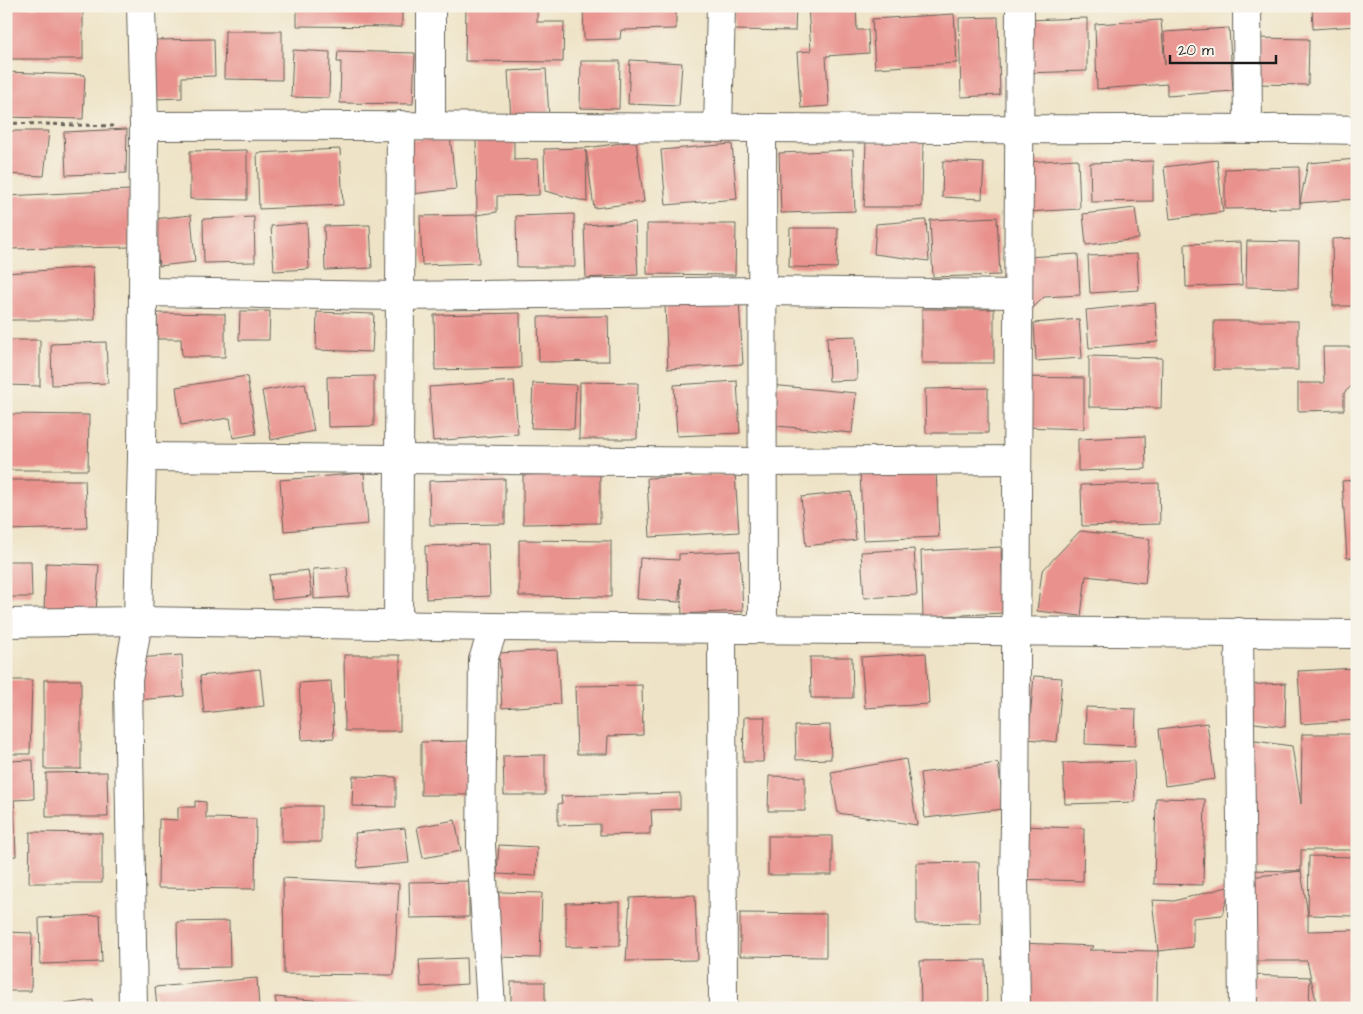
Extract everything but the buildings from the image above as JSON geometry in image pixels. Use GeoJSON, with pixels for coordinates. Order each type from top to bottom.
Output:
{"type":"FeatureCollection","features":[{"type":"Feature","properties":{"kind":"street"},"geometry":{"type":"LineString","coordinates":[[133,1008],[128,680],[138,621],[142,457],[144,126],[142,6]]}},
{"type":"Feature","properties":{"kind":"street"},"geometry":{"type":"LineString","coordinates":[[431,126],[432,6]]}},
{"type":"Feature","properties":{"kind":"street"},"geometry":{"type":"LineString","coordinates":[[718,128],[721,6]]}},
{"type":"Feature","properties":{"kind":"street"},"geometry":{"type":"LineString","coordinates":[[1016,1008],[1014,879],[1020,6]]}},
{"type":"Feature","properties":{"kind":"street"},"geometry":{"type":"LineString","coordinates":[[1247,6],[1248,128]]}},
{"type":"Feature","properties":{"kind":"street"},"geometry":{"type":"LineString","coordinates":[[144,126],[401,125],[1357,130]]}},
{"type":"Feature","properties":{"kind":"street"},"geometry":{"type":"LineString","coordinates":[[398,626],[401,125]]}},
{"type":"Feature","properties":{"kind":"street"},"geometry":{"type":"LineString","coordinates":[[762,128],[763,629]]}},
{"type":"Feature","properties":{"kind":"street"},"geometry":{"type":"LineString","coordinates":[[143,292],[400,296],[762,291],[1018,294]]}},
{"type":"Feature","properties":{"kind":"street"},"geometry":{"type":"LineString","coordinates":[[142,457],[762,462],[1017,460]]}},
{"type":"Feature","properties":{"kind":"street"},"geometry":{"type":"LineString","coordinates":[[6,623],[138,621],[398,626],[1357,634]]}},
{"type":"Feature","properties":{"kind":"street"},"geometry":{"type":"LineString","coordinates":[[491,1008],[481,846],[484,660],[494,627]]}},
{"type":"Feature","properties":{"kind":"street"},"geometry":{"type":"LineString","coordinates":[[722,629],[723,1008]]}},
{"type":"Feature","properties":{"kind":"street"},"geometry":{"type":"LineString","coordinates":[[1239,632],[1243,1008]]}},
{"type":"Feature","properties":{"kind":"path"},"geometry":{"type":"LineString","coordinates":[[6,123],[144,126]]}}]}
